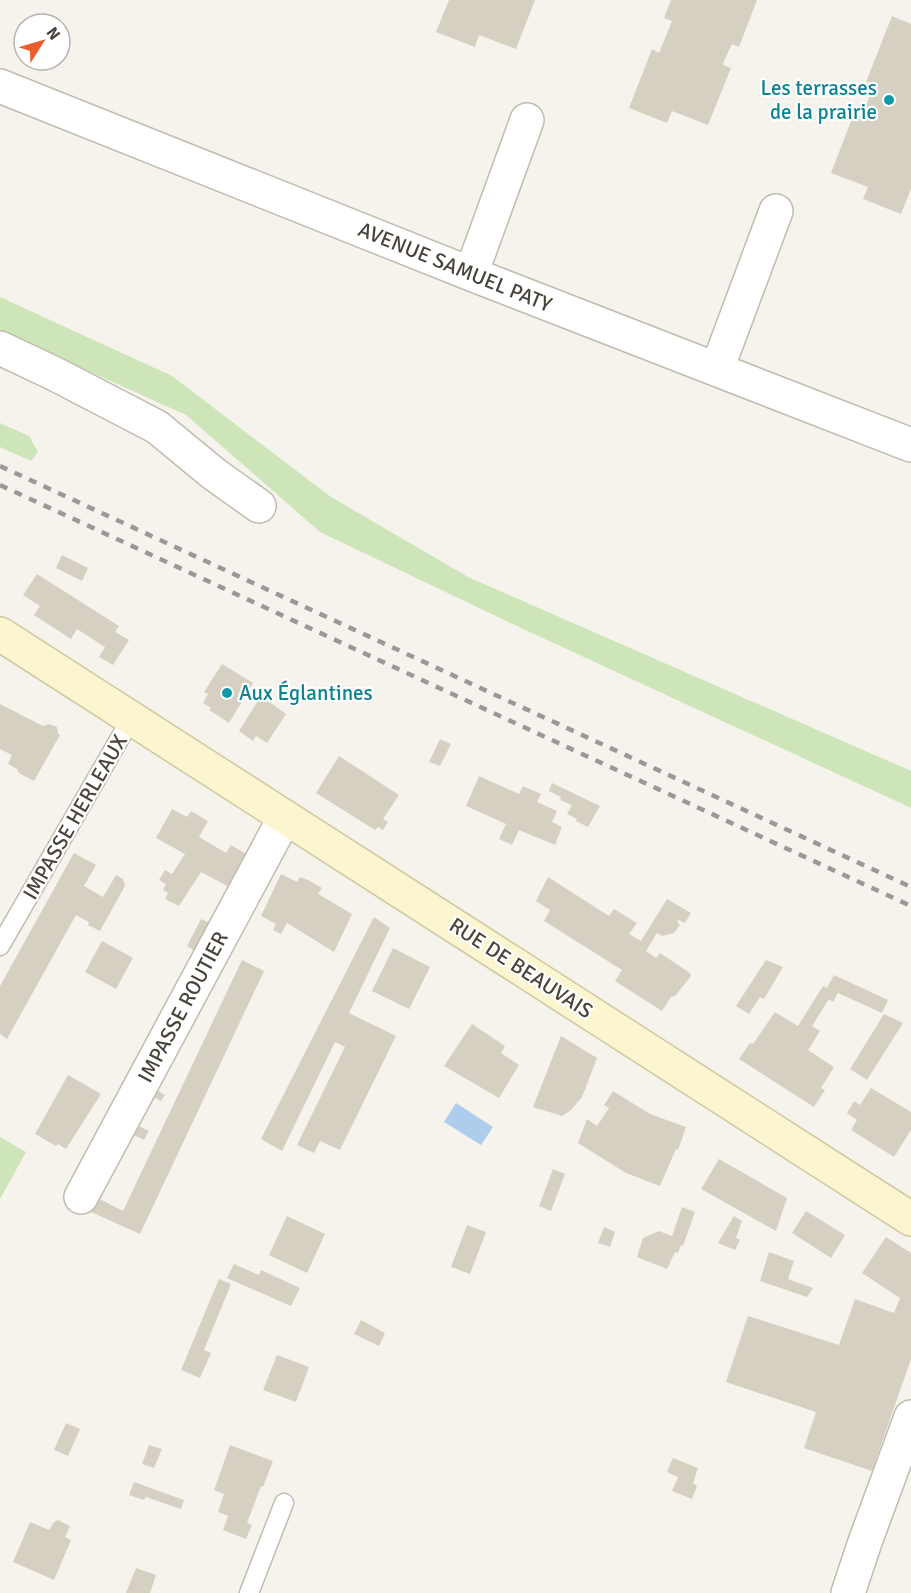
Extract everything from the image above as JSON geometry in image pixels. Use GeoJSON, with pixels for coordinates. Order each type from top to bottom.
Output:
{"type":"FeatureCollection","features":[{"type":"Feature","properties":{"kind":"main road","name":"RUE DE BEAUVAIS"},"geometry":{"type":"LineString","coordinates":[[0,634],[911,1219]]}},
{"type":"Feature","properties":{"kind":"street","name":"AVENUE SAMUEL PATY"},"geometry":{"type":"LineString","coordinates":[[0,86],[471,274],[911,445]]}},
{"type":"Feature","properties":{"kind":"street"},"geometry":{"type":"LineString","coordinates":[[471,274],[527,120]]}},
{"type":"Feature","properties":{"kind":"street"},"geometry":{"type":"LineString","coordinates":[[717,369],[776,211]]}},
{"type":"Feature","properties":{"kind":"street"},"geometry":{"type":"LineString","coordinates":[[0,348],[157,427],[214,474],[260,506]]}},
{"type":"Feature","properties":{"kind":"street","name":"IMPASSE ROUTIER"},"geometry":{"type":"LineString","coordinates":[[81,1197],[285,817]]}},
{"type":"Feature","properties":{"kind":"street"},"geometry":{"type":"LineString","coordinates":[[848,1593],[911,1417]]}},
{"type":"Feature","properties":{"kind":"lane","name":"IMPASSE HERLEAUX"},"geometry":{"type":"LineString","coordinates":[[0,946],[132,718]]}},
{"type":"Feature","properties":{"kind":"lane"},"geometry":{"type":"LineString","coordinates":[[249,1593],[284,1503]]}},
{"type":"Feature","properties":{"kind":"green space"},"geometry":{"type":"Polygon","coordinates":[[[0,297],[172,376],[331,497],[468,577],[911,771],[911,808],[521,628],[320,532],[186,415],[0,331],[0,297]]]}},
{"type":"Feature","properties":{"kind":"green space"},"geometry":{"type":"Polygon","coordinates":[[[0,423],[29,436],[38,452],[31,461],[0,447],[0,423]]]}},
{"type":"Feature","properties":{"kind":"green space"},"geometry":{"type":"Polygon","coordinates":[[[0,1137],[26,1152],[0,1199],[0,1137]]]}},
{"type":"Feature","properties":{"kind":"water"},"geometry":{"type":"Polygon","coordinates":[[[456,1103],[493,1127],[481,1145],[444,1122],[456,1103]]]}},
{"type":"Feature","properties":{"kind":"building"},"geometry":{"type":"Polygon","coordinates":[[[449,0],[535,0],[516,49],[479,35],[475,47],[436,32],[449,0]]]}},
{"type":"Feature","properties":{"kind":"building","name":"Les terrasses de la prairie"},"geometry":{"type":"Polygon","coordinates":[[[671,0],[757,0],[739,47],[732,44],[724,61],[723,65],[731,68],[708,125],[672,111],[667,123],[629,108],[652,49],[659,53],[672,21],[664,18],[671,0]]]}},
{"type":"Feature","properties":{"kind":"building","name":"Les terrasses de la prairie"},"geometry":{"type":"Polygon","coordinates":[[[892,16],[911,24],[911,189],[901,214],[863,199],[868,187],[831,173],[853,116],[861,118],[874,85],[866,82],[892,16]]]}},
{"type":"Feature","properties":{"kind":"building"},"geometry":{"type":"Polygon","coordinates":[[[62,555],[88,568],[82,581],[56,568],[62,555]]]}},
{"type":"Feature","properties":{"kind":"building"},"geometry":{"type":"Polygon","coordinates":[[[37,574],[119,626],[115,632],[129,640],[113,665],[99,657],[105,647],[77,629],[71,639],[34,615],[40,606],[23,595],[37,574]]]}},
{"type":"Feature","properties":{"kind":"building","name":"Aux Églantines"},"geometry":{"type":"Polygon","coordinates":[[[222,664],[253,683],[229,723],[209,710],[211,708],[203,703],[208,694],[204,692],[222,664]]]}},
{"type":"Feature","properties":{"kind":"building"},"geometry":{"type":"Polygon","coordinates":[[[261,696],[286,714],[267,743],[256,736],[253,741],[239,731],[261,696]]]}},
{"type":"Feature","properties":{"kind":"building"},"geometry":{"type":"Polygon","coordinates":[[[0,704],[43,726],[49,724],[57,727],[60,735],[34,781],[8,764],[12,755],[0,749],[0,704]]]}},
{"type":"Feature","properties":{"kind":"building"},"geometry":{"type":"Polygon","coordinates":[[[440,739],[451,744],[440,766],[429,762],[440,739]]]}},
{"type":"Feature","properties":{"kind":"building"},"geometry":{"type":"Polygon","coordinates":[[[339,756],[399,795],[383,819],[388,822],[383,830],[378,827],[375,830],[316,793],[339,756]]]}},
{"type":"Feature","properties":{"kind":"building"},"geometry":{"type":"Polygon","coordinates":[[[479,776],[519,794],[523,786],[541,794],[537,802],[557,811],[552,822],[562,827],[555,845],[519,830],[512,845],[499,839],[506,824],[466,806],[479,776]]]}},
{"type":"Feature","properties":{"kind":"building"},"geometry":{"type":"Polygon","coordinates":[[[552,783],[600,806],[588,827],[567,814],[572,805],[560,800],[561,797],[549,791],[552,783]]]}},
{"type":"Feature","properties":{"kind":"building"},"geometry":{"type":"Polygon","coordinates":[[[172,809],[187,817],[191,811],[208,821],[199,837],[226,853],[231,845],[246,854],[229,887],[201,872],[179,906],[165,899],[168,893],[163,890],[166,884],[159,880],[165,870],[172,874],[185,854],[156,838],[172,809]]]}},
{"type":"Feature","properties":{"kind":"building"},"geometry":{"type":"Polygon","coordinates":[[[74,853],[96,865],[84,886],[103,897],[116,875],[123,879],[125,886],[100,931],[76,915],[7,1039],[0,1034],[0,986],[74,853]]]}},
{"type":"Feature","properties":{"kind":"building"},"geometry":{"type":"Polygon","coordinates":[[[281,874],[297,882],[300,877],[308,880],[322,888],[318,894],[352,914],[334,952],[287,923],[281,934],[273,930],[276,924],[261,916],[281,874]]]}},
{"type":"Feature","properties":{"kind":"building"},"geometry":{"type":"Polygon","coordinates":[[[548,877],[609,916],[614,909],[637,923],[629,934],[641,941],[667,899],[691,913],[685,923],[679,920],[677,922],[680,925],[674,933],[662,936],[657,933],[646,951],[656,958],[660,953],[690,973],[691,976],[675,996],[671,997],[662,1011],[615,981],[622,970],[544,921],[550,910],[536,901],[548,877]]]}},
{"type":"Feature","properties":{"kind":"building"},"geometry":{"type":"Polygon","coordinates":[[[374,917],[390,928],[349,1013],[396,1036],[340,1150],[320,1141],[314,1153],[297,1145],[345,1047],[335,1042],[282,1151],[261,1139],[374,917]]]}},
{"type":"Feature","properties":{"kind":"building"},"geometry":{"type":"Polygon","coordinates":[[[201,919],[210,923],[195,951],[187,946],[201,919]]]}},
{"type":"Feature","properties":{"kind":"building"},"geometry":{"type":"Polygon","coordinates":[[[102,941],[133,958],[116,989],[85,972],[102,941]]]}},
{"type":"Feature","properties":{"kind":"building"},"geometry":{"type":"Polygon","coordinates":[[[393,948],[430,967],[409,1009],[372,991],[393,948]]]}},
{"type":"Feature","properties":{"kind":"building"},"geometry":{"type":"Polygon","coordinates":[[[242,960],[264,971],[140,1234],[91,1212],[98,1198],[123,1211],[242,960]]]}},
{"type":"Feature","properties":{"kind":"building"},"geometry":{"type":"Polygon","coordinates":[[[766,960],[783,967],[764,999],[760,997],[749,1014],[736,1006],[766,960]]]}},
{"type":"Feature","properties":{"kind":"building"},"geometry":{"type":"Polygon","coordinates":[[[834,975],[888,1000],[882,1013],[838,993],[833,1002],[829,999],[812,1026],[820,1031],[808,1050],[834,1067],[821,1088],[825,1090],[814,1107],[739,1059],[750,1043],[753,1044],[775,1012],[798,1026],[823,986],[827,988],[834,975]]]}},
{"type":"Feature","properties":{"kind":"building"},"geometry":{"type":"Polygon","coordinates":[[[884,1014],[903,1023],[867,1080],[850,1069],[884,1014]]]}},
{"type":"Feature","properties":{"kind":"building"},"geometry":{"type":"Polygon","coordinates":[[[472,1024],[505,1046],[501,1053],[519,1065],[499,1098],[444,1066],[472,1024]]]}},
{"type":"Feature","properties":{"kind":"building"},"geometry":{"type":"Polygon","coordinates":[[[561,1036],[597,1058],[582,1097],[571,1110],[562,1116],[533,1107],[561,1036]]]}},
{"type":"Feature","properties":{"kind":"building"},"geometry":{"type":"Polygon","coordinates":[[[68,1075],[101,1094],[66,1149],[35,1134],[68,1075]]]}},
{"type":"Feature","properties":{"kind":"building"},"geometry":{"type":"Polygon","coordinates":[[[871,1088],[911,1112],[911,1130],[894,1157],[851,1130],[857,1120],[847,1113],[854,1101],[860,1105],[871,1088]]]}},
{"type":"Feature","properties":{"kind":"building"},"geometry":{"type":"Polygon","coordinates":[[[155,1089],[165,1095],[161,1101],[152,1096],[155,1089]]]}},
{"type":"Feature","properties":{"kind":"building"},"geometry":{"type":"Polygon","coordinates":[[[613,1091],[650,1114],[686,1127],[678,1150],[676,1149],[660,1186],[626,1173],[578,1143],[587,1119],[597,1126],[609,1108],[604,1105],[613,1091]]]}},
{"type":"Feature","properties":{"kind":"building"},"geometry":{"type":"Polygon","coordinates":[[[137,1125],[149,1131],[144,1140],[132,1134],[137,1125]]]}},
{"type":"Feature","properties":{"kind":"building"},"geometry":{"type":"Polygon","coordinates":[[[719,1159],[787,1198],[776,1231],[701,1189],[719,1159]]]}},
{"type":"Feature","properties":{"kind":"building"},"geometry":{"type":"Polygon","coordinates":[[[553,1169],[565,1174],[551,1211],[539,1206],[553,1169]]]}},
{"type":"Feature","properties":{"kind":"building"},"geometry":{"type":"Polygon","coordinates":[[[682,1207],[695,1212],[683,1246],[681,1245],[678,1253],[675,1252],[667,1269],[637,1257],[643,1238],[659,1231],[672,1236],[682,1207]]]}},
{"type":"Feature","properties":{"kind":"building"},"geometry":{"type":"Polygon","coordinates":[[[806,1211],[845,1235],[831,1258],[792,1233],[806,1211]]]}},
{"type":"Feature","properties":{"kind":"building"},"geometry":{"type":"Polygon","coordinates":[[[287,1216],[325,1234],[307,1273],[269,1255],[287,1216]]]}},
{"type":"Feature","properties":{"kind":"building"},"geometry":{"type":"Polygon","coordinates":[[[734,1216],[742,1221],[736,1238],[740,1240],[735,1250],[718,1243],[734,1216]]]}},
{"type":"Feature","properties":{"kind":"building"},"geometry":{"type":"Polygon","coordinates":[[[467,1225],[486,1232],[470,1274],[451,1267],[467,1225]]]}},
{"type":"Feature","properties":{"kind":"building"},"geometry":{"type":"Polygon","coordinates":[[[604,1227],[615,1232],[610,1247],[598,1243],[604,1227]]]}},
{"type":"Feature","properties":{"kind":"building"},"geometry":{"type":"Polygon","coordinates":[[[886,1237],[911,1253],[911,1359],[872,1471],[804,1448],[816,1412],[726,1382],[748,1316],[839,1345],[855,1299],[894,1313],[900,1298],[862,1273],[886,1237]]]}},
{"type":"Feature","properties":{"kind":"building"},"geometry":{"type":"Polygon","coordinates":[[[769,1252],[794,1261],[788,1279],[813,1288],[807,1297],[760,1281],[769,1252]]]}},
{"type":"Feature","properties":{"kind":"building"},"geometry":{"type":"Polygon","coordinates":[[[234,1264],[259,1275],[261,1270],[300,1288],[291,1306],[227,1278],[234,1264]]]}},
{"type":"Feature","properties":{"kind":"building"},"geometry":{"type":"Polygon","coordinates":[[[219,1279],[231,1284],[204,1350],[211,1353],[200,1378],[181,1370],[219,1279]]]}},
{"type":"Feature","properties":{"kind":"building"},"geometry":{"type":"Polygon","coordinates":[[[361,1320],[385,1333],[379,1346],[354,1334],[361,1320]]]}},
{"type":"Feature","properties":{"kind":"building"},"geometry":{"type":"Polygon","coordinates":[[[277,1355],[309,1367],[296,1402],[263,1390],[277,1355]]]}},
{"type":"Feature","properties":{"kind":"building"},"geometry":{"type":"Polygon","coordinates":[[[66,1423],[80,1429],[68,1456],[54,1450],[66,1423]]]}},
{"type":"Feature","properties":{"kind":"building"},"geometry":{"type":"Polygon","coordinates":[[[149,1445],[162,1449],[154,1468],[142,1464],[149,1445]]]}},
{"type":"Feature","properties":{"kind":"building"},"geometry":{"type":"Polygon","coordinates":[[[230,1445],[273,1461],[247,1523],[252,1525],[246,1539],[223,1530],[228,1516],[218,1512],[224,1494],[214,1490],[230,1445]]]}},
{"type":"Feature","properties":{"kind":"building"},"geometry":{"type":"Polygon","coordinates":[[[673,1458],[698,1468],[693,1483],[697,1486],[692,1499],[672,1491],[678,1477],[667,1472],[673,1458]]]}},
{"type":"Feature","properties":{"kind":"building"},"geometry":{"type":"Polygon","coordinates":[[[134,1482],[184,1500],[181,1509],[146,1497],[144,1500],[129,1495],[134,1482]]]}},
{"type":"Feature","properties":{"kind":"building"},"geometry":{"type":"Polygon","coordinates":[[[58,1520],[70,1526],[65,1537],[71,1540],[54,1580],[13,1562],[30,1522],[49,1530],[58,1520]]]}},
{"type":"Feature","properties":{"kind":"building"},"geometry":{"type":"Polygon","coordinates":[[[136,1568],[156,1575],[150,1593],[126,1593],[136,1568]]]}},
{"type":"Feature","properties":{"kind":"railway"},"geometry":{"type":"LineString","coordinates":[[0,466],[911,887]]}},
{"type":"Feature","properties":{"kind":"railway"},"geometry":{"type":"LineString","coordinates":[[0,485],[911,906]]}},
{"type":"Feature","properties":{"kind":"place","name":"Les terrasses de la prairie"},"geometry":{"type":"Point","coordinates":[889,100]}},
{"type":"Feature","properties":{"kind":"place","name":"Aux Églantines"},"geometry":{"type":"Point","coordinates":[227,693]}}]}
